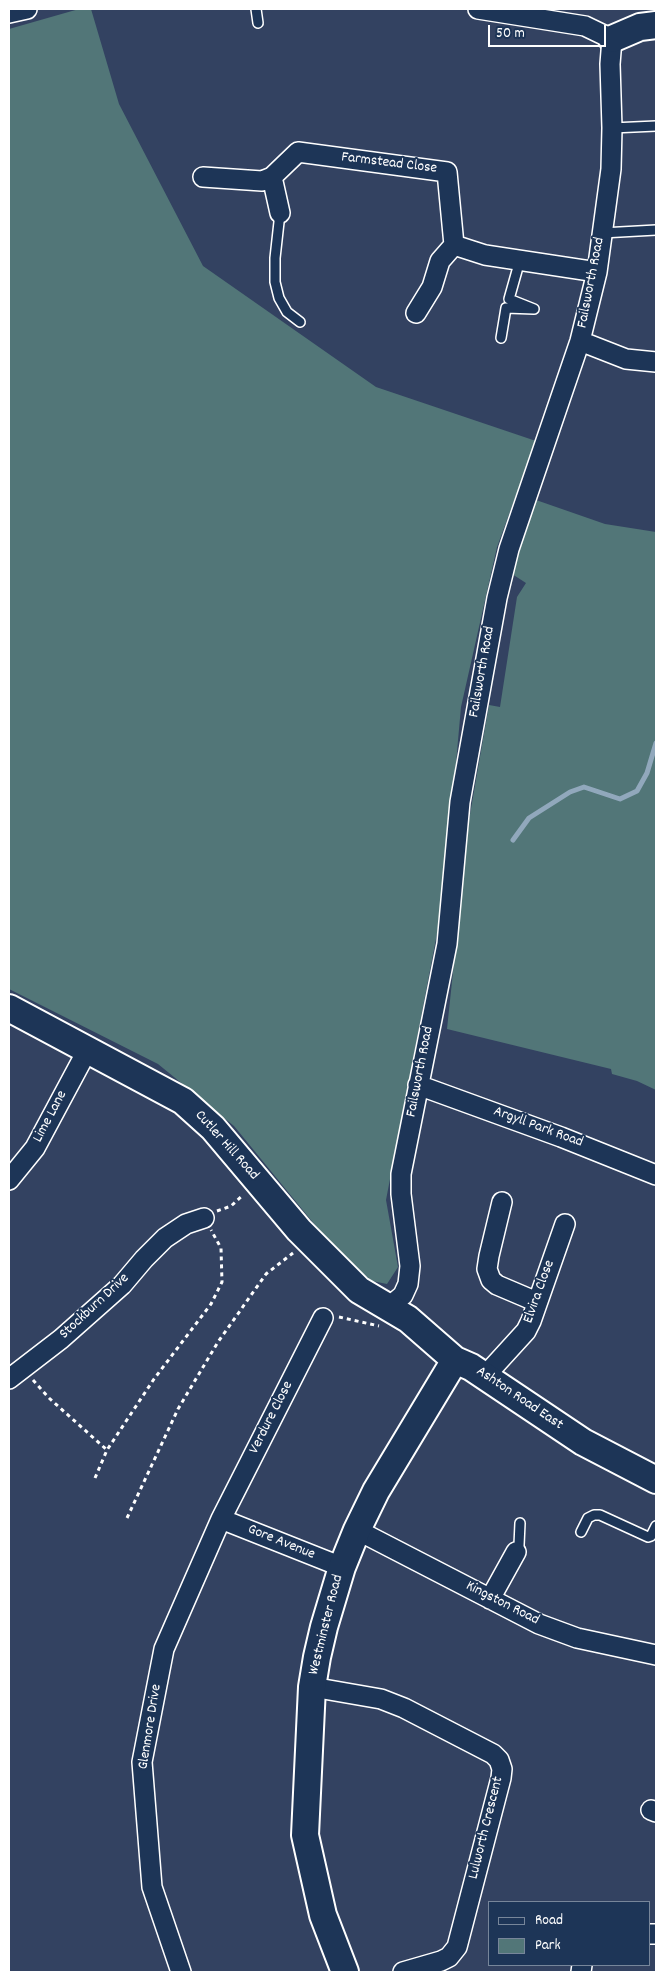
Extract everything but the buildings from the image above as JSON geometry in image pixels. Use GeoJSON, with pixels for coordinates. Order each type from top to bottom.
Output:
{"type":"FeatureCollection","features":[{"type":"Feature","properties":{"kind":"street"},"geometry":{"type":"LineString","coordinates":[[9,13],[27,9]]}},
{"type":"Feature","properties":{"kind":"street"},"geometry":{"type":"LineString","coordinates":[[478,9],[585,26],[612,39],[656,24]]}},
{"type":"Feature","properties":{"kind":"street","name":"Failsworth Road"},"geometry":{"type":"LineString","coordinates":[[385,1317],[403,1295],[408,1284],[410,1266],[400,1194],[401,1174],[447,944],[460,802],[497,598],[528,491],[580,342],[597,272],[611,169],[610,64],[612,39]]}},
{"type":"Feature","properties":{"kind":"street","name":"Farmstead Close"},"geometry":{"type":"LineString","coordinates":[[272,177],[298,152],[447,172],[454,245]]}},
{"type":"Feature","properties":{"kind":"street"},"geometry":{"type":"LineString","coordinates":[[203,176],[262,181],[272,177],[280,213]]}},
{"type":"Feature","properties":{"kind":"street"},"geometry":{"type":"LineString","coordinates":[[416,313],[432,286],[440,261],[454,245],[485,255],[597,272]]}},
{"type":"Feature","properties":{"kind":"street"},"geometry":{"type":"LineString","coordinates":[[580,342],[626,358],[656,362]]}},
{"type":"Feature","properties":{"kind":"street","name":"Cutler Hill Road"},"geometry":{"type":"LineString","coordinates":[[9,1008],[183,1101],[213,1128],[309,1240],[385,1317]]}},
{"type":"Feature","properties":{"kind":"street","name":"Lime Lane"},"geometry":{"type":"LineString","coordinates":[[9,1180],[34,1148],[88,1049]]}},
{"type":"Feature","properties":{"kind":"street","name":"Argyll Park Road"},"geometry":{"type":"LineString","coordinates":[[418,1085],[561,1137],[656,1175]]}},
{"type":"Feature","properties":{"kind":"street"},"geometry":{"type":"LineString","coordinates":[[502,1202],[488,1256],[487,1269],[491,1280],[497,1285],[537,1302]]}},
{"type":"Feature","properties":{"kind":"street","name":"Stockburn Drive"},"geometry":{"type":"LineString","coordinates":[[16,1374],[61,1339],[122,1285],[165,1238],[186,1224],[204,1218]]}},
{"type":"Feature","properties":{"kind":"street","name":"Elvira Close"},"geometry":{"type":"LineString","coordinates":[[485,1376],[526,1331],[564,1224]]}},
{"type":"Feature","properties":{"kind":"street","name":"Ashton Road East"},"geometry":{"type":"LineString","coordinates":[[385,1317],[408,1319],[454,1360],[485,1376],[583,1442],[656,1480]]}},
{"type":"Feature","properties":{"kind":"street","name":"Verdure Close"},"geometry":{"type":"LineString","coordinates":[[221,1519],[323,1318]]}},
{"type":"Feature","properties":{"kind":"street","name":"Westminster Road"},"geometry":{"type":"LineString","coordinates":[[345,1972],[323,1915],[305,1835],[312,1687],[324,1627],[342,1566],[357,1530],[376,1491],[454,1360]]}},
{"type":"Feature","properties":{"kind":"street","name":"Gore Avenue"},"geometry":{"type":"LineString","coordinates":[[221,1519],[342,1566]]}},
{"type":"Feature","properties":{"kind":"street","name":"Glenmore Drive"},"geometry":{"type":"LineString","coordinates":[[181,1972],[152,1887],[142,1762],[164,1649],[221,1519]]}},
{"type":"Feature","properties":{"kind":"street","name":"Kingston Road"},"geometry":{"type":"LineString","coordinates":[[357,1530],[539,1624],[577,1638],[656,1655]]}},
{"type":"Feature","properties":{"kind":"street"},"geometry":{"type":"LineString","coordinates":[[490,1599],[516,1552]]}},
{"type":"Feature","properties":{"kind":"street","name":"Lulworth Crescent"},"geometry":{"type":"LineString","coordinates":[[312,1687],[381,1699],[404,1708],[493,1754],[499,1760],[502,1769],[499,1788],[457,1947],[448,1957],[441,1961],[403,1972]]}},
{"type":"Feature","properties":{"kind":"lane"},"geometry":{"type":"LineString","coordinates":[[256,9],[258,23]]}},
{"type":"Feature","properties":{"kind":"lane"},"geometry":{"type":"LineString","coordinates":[[612,128],[656,126]]}},
{"type":"Feature","properties":{"kind":"lane"},"geometry":{"type":"LineString","coordinates":[[280,213],[275,258],[275,282],[279,298],[287,312],[300,322]]}},
{"type":"Feature","properties":{"kind":"lane"},"geometry":{"type":"LineString","coordinates":[[602,232],[656,230]]}},
{"type":"Feature","properties":{"kind":"lane"},"geometry":{"type":"LineString","coordinates":[[500,338],[506,308],[534,309],[509,299],[520,260]]}},
{"type":"Feature","properties":{"kind":"lane"},"geometry":{"type":"LineString","coordinates":[[581,1532],[588,1518],[594,1515],[600,1515],[648,1537],[651,1536],[656,1526]]}},
{"type":"Feature","properties":{"kind":"lane"},"geometry":{"type":"LineString","coordinates":[[516,1552],[519,1545],[520,1524]]}},
{"type":"Feature","properties":{"kind":"path"},"geometry":{"type":"LineString","coordinates":[[95,1478],[107,1450],[154,1379],[212,1304],[222,1282],[221,1248],[204,1218],[231,1206],[258,1180]]}},
{"type":"Feature","properties":{"kind":"path"},"geometry":{"type":"LineString","coordinates":[[127,1518],[178,1408],[233,1320],[266,1274],[309,1240]]}},
{"type":"Feature","properties":{"kind":"path"},"geometry":{"type":"LineString","coordinates":[[323,1318],[385,1317]]}},
{"type":"Feature","properties":{"kind":"path"},"geometry":{"type":"LineString","coordinates":[[16,1374],[49,1398],[107,1450]]}},
{"type":"Feature","properties":{"kind":"green space"},"geometry":{"type":"Polygon","coordinates":[[[79,9],[91,9],[119,104],[203,266],[376,387],[536,441],[497,547],[461,707],[444,897],[386,1200],[398,1267],[387,1284],[372,1281],[349,1262],[315,1225],[234,1126],[158,1064],[9,989],[9,29],[79,9]]]}},
{"type":"Feature","properties":{"kind":"green space"},"geometry":{"type":"Polygon","coordinates":[[[536,500],[605,524],[656,532],[656,1090],[637,1081],[612,1074],[611,1069],[447,1029],[469,820],[489,705],[500,707],[517,597],[526,583],[512,574],[536,500]]]}},
{"type":"Feature","properties":{"kind":"waterway"},"geometry":{"type":"LineString","coordinates":[[513,840],[529,818],[570,792],[584,787],[620,799],[637,791],[647,773],[656,743]]}}]}
